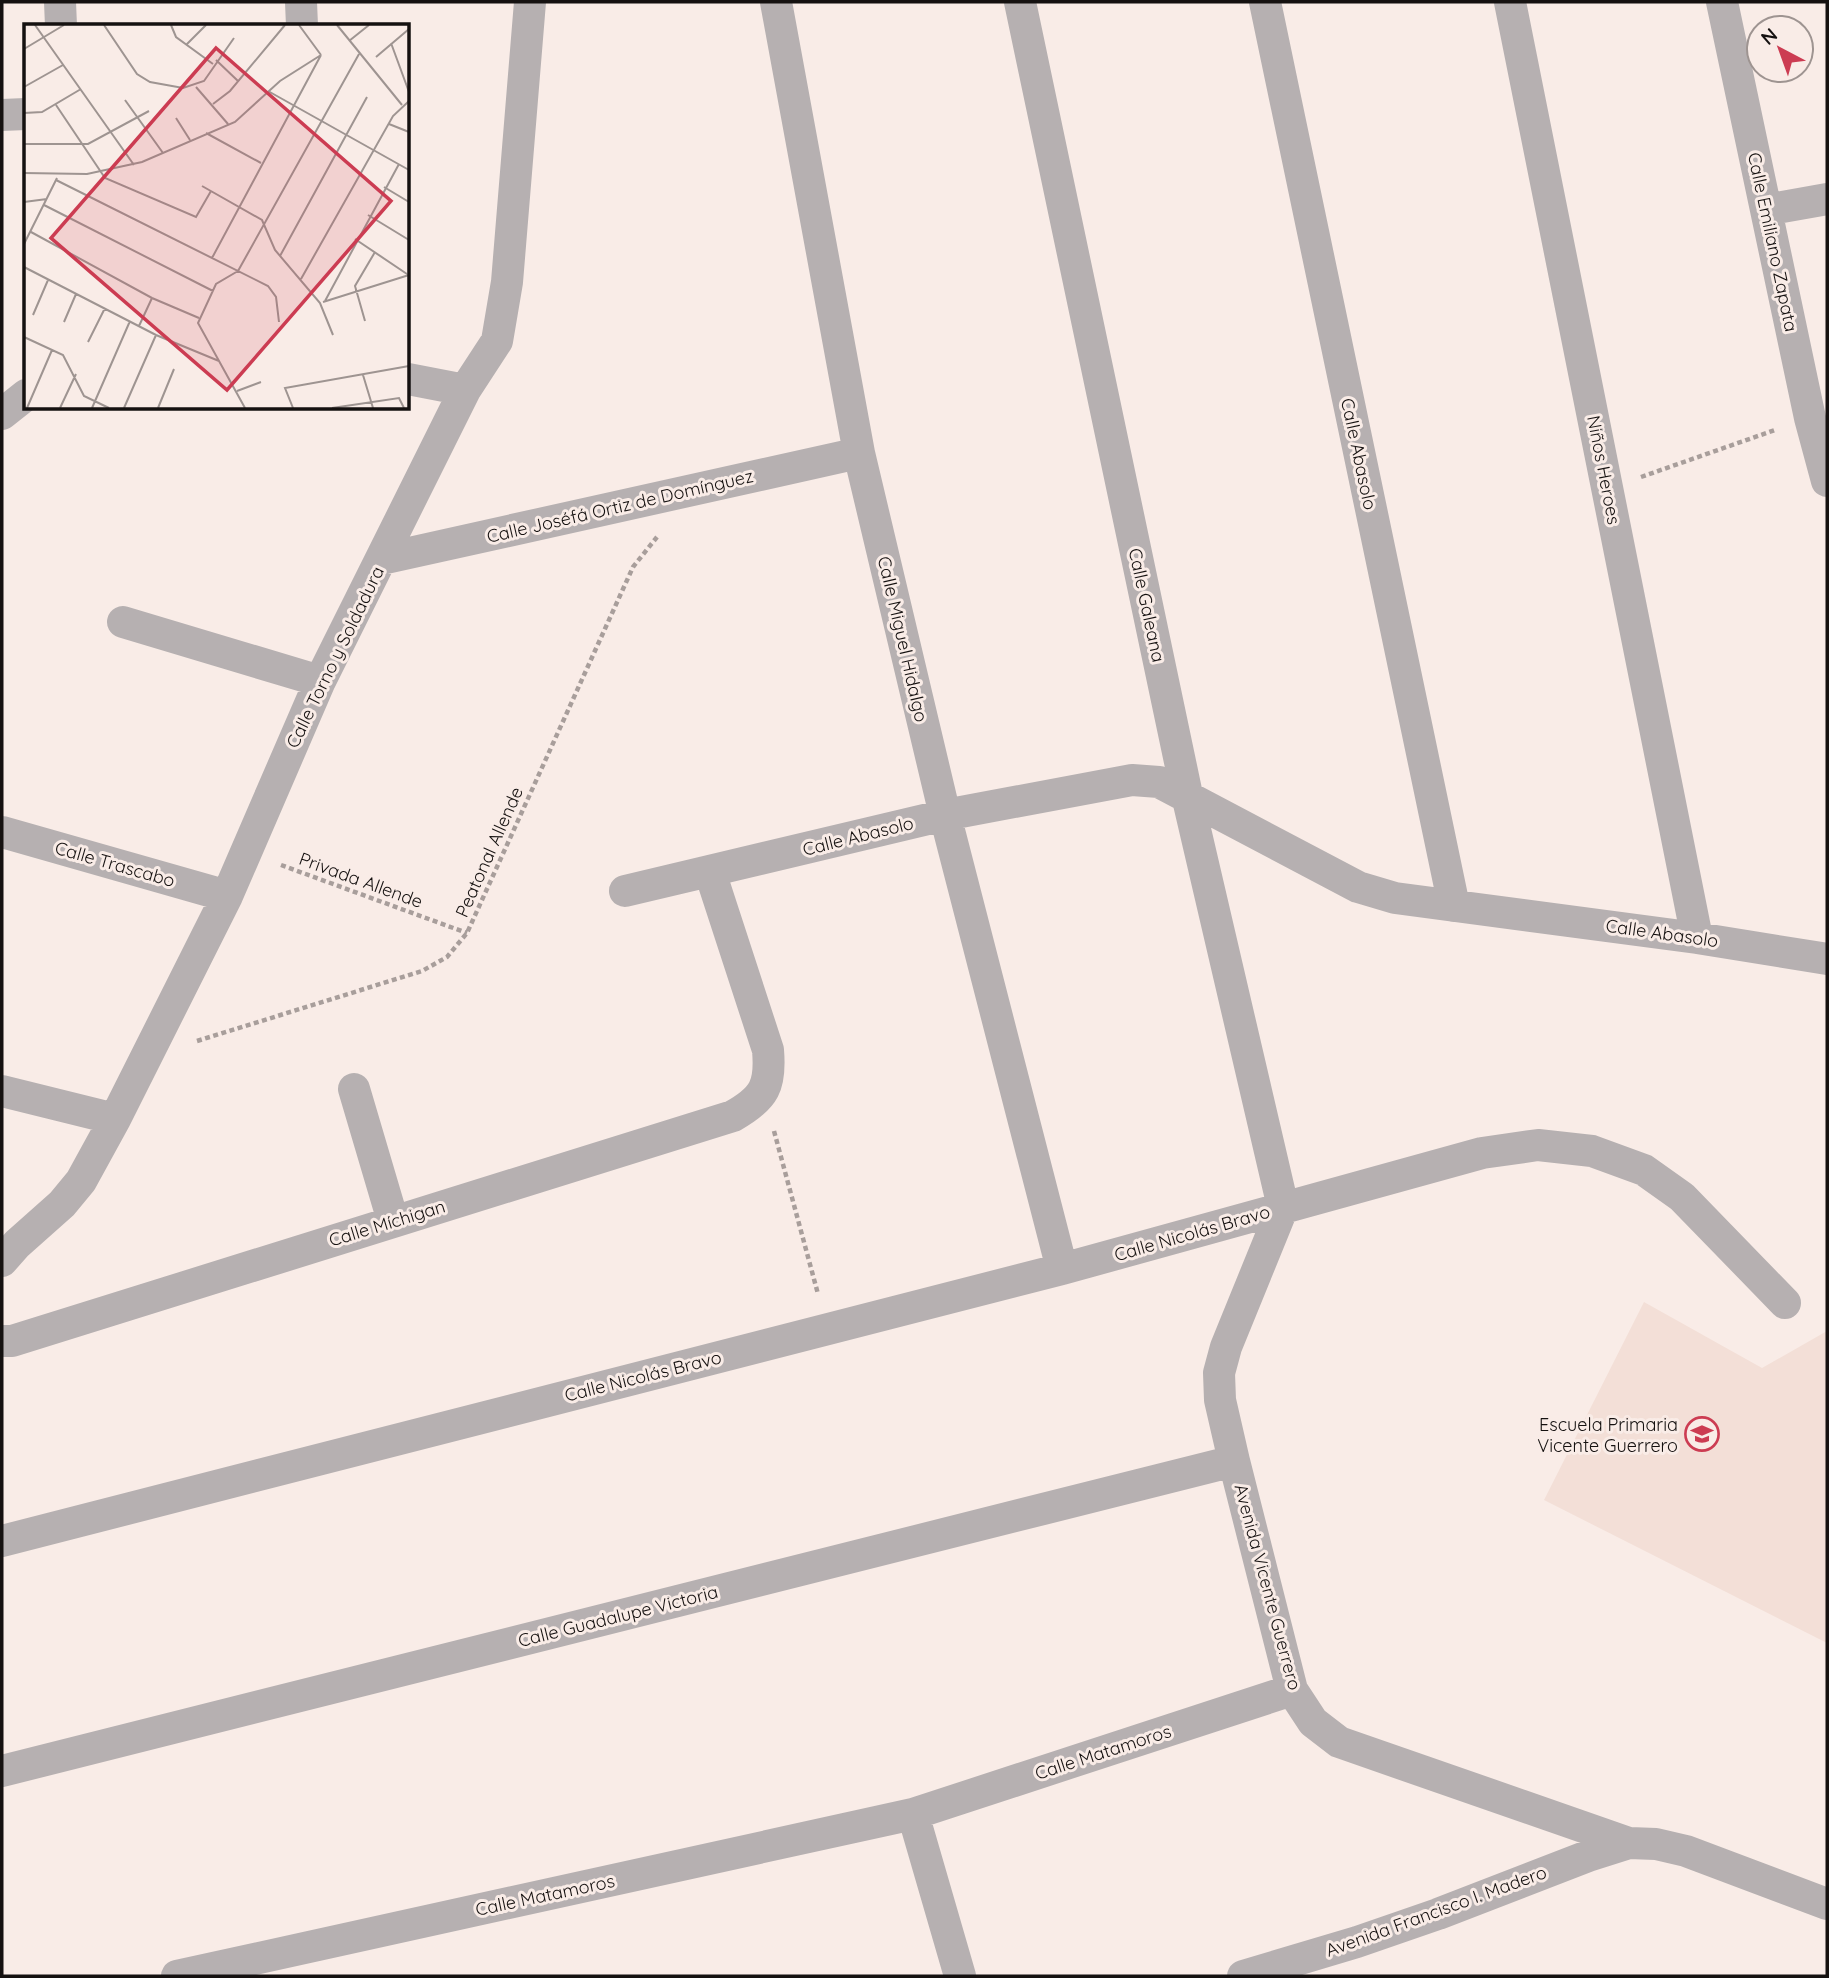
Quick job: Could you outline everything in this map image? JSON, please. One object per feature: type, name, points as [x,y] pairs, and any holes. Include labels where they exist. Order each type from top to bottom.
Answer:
[{"type":"street","points":[[60,2],[61,24]]},
{"type":"street","points":[[301,2],[302,24]]},
{"type":"street","name":"Calle Torno y Soldadura","points":[[2,1261],[81,1181],[149,1056],[228,896],[320,681],[465,390],[497,341],[508,269],[530,2]]},
{"type":"street","name":"Calle Miguel Hidalgo","points":[[776,2],[859,453],[944,815],[1062,1269]]},
{"type":"street","name":"Calle Galeana","points":[[1020,2],[1187,795],[1283,1207]]},
{"type":"street","name":"Calle Abasolo","points":[[1265,2],[1454,906]]},
{"type":"street","name":"Niños Heroes","points":[[1510,2],[1697,938]]},
{"type":"street","name":"Calle Emiliano Zapata","points":[[1722,2],[1766,210],[1819,417],[1827,481]]},
{"type":"street","points":[[2,115],[24,114]]},
{"type":"street","points":[[1766,210],[1827,199]]},
{"type":"street","points":[[410,379],[465,390]]},
{"type":"street","points":[[2,414],[24,397]]},
{"type":"street","name":"Calle Joséfá Ortiz de Domínguez","points":[[382,559],[859,453]]},
{"type":"street","points":[[123,622],[320,681]]},
{"type":"street","name":"Calle Abasolo","points":[[625,891],[944,815],[1132,780],[1159,782],[1357,887],[1395,898],[1827,958]]},
{"type":"street","name":"Calle Trascabo","points":[[2,832],[228,896]]},
{"type":"street","points":[[710,872],[768,1050],[770,1073],[764,1091]]},
{"type":"street","points":[[354,1089],[393,1221]]},
{"type":"street","points":[[2,1091],[115,1119]]},
{"type":"street","name":"Calle Míchigan","points":[[2,1341],[12,1341],[733,1116],[751,1106],[764,1091]]},
{"type":"street","name":"Calle Nicolás Bravo","points":[[2,1541],[1062,1269],[1482,1153],[1538,1145],[1592,1151],[1644,1170],[1682,1197],[1785,1303]]},
{"type":"street","name":"Avenida Vicente Guerrero","points":[[1283,1207],[1226,1347],[1219,1373],[1220,1399],[1234,1461],[1292,1690],[1313,1722],[1339,1742],[1629,1843]]},
{"type":"street","name":"Calle Guadalupe Victoria","points":[[2,1771],[1234,1461]]},
{"type":"street","name":"Calle Matamoros","points":[[177,1976],[914,1814],[1292,1690]]},
{"type":"street","points":[[914,1814],[960,1976]]},
{"type":"street","points":[[1629,1843],[1656,1844],[1686,1851],[1827,1903]]},
{"type":"street","name":"Avenida Francisco I. Madero","points":[[1243,1976],[1357,1942],[1629,1843]]},
{"type":"path","points":[[1608,489],[1819,417]]},
{"type":"path","name":"Peatonal Allende","points":[[149,1056],[422,971],[447,957],[467,933],[633,567],[661,532]]},
{"type":"path","name":"Privada Allende","points":[[246,852],[467,933]]},
{"type":"path","points":[[764,1091],[828,1329]]},
{"type":"shaded area","name":"Escuela Primaria Vicente Guerrero","points":[[1644,1302],[1762,1368],[1827,1331],[1827,1643],[1544,1500]]},
{"type":"place","name":"Escuela Primaria Vicente Guerrero","points":[[1702,1434]]}]
